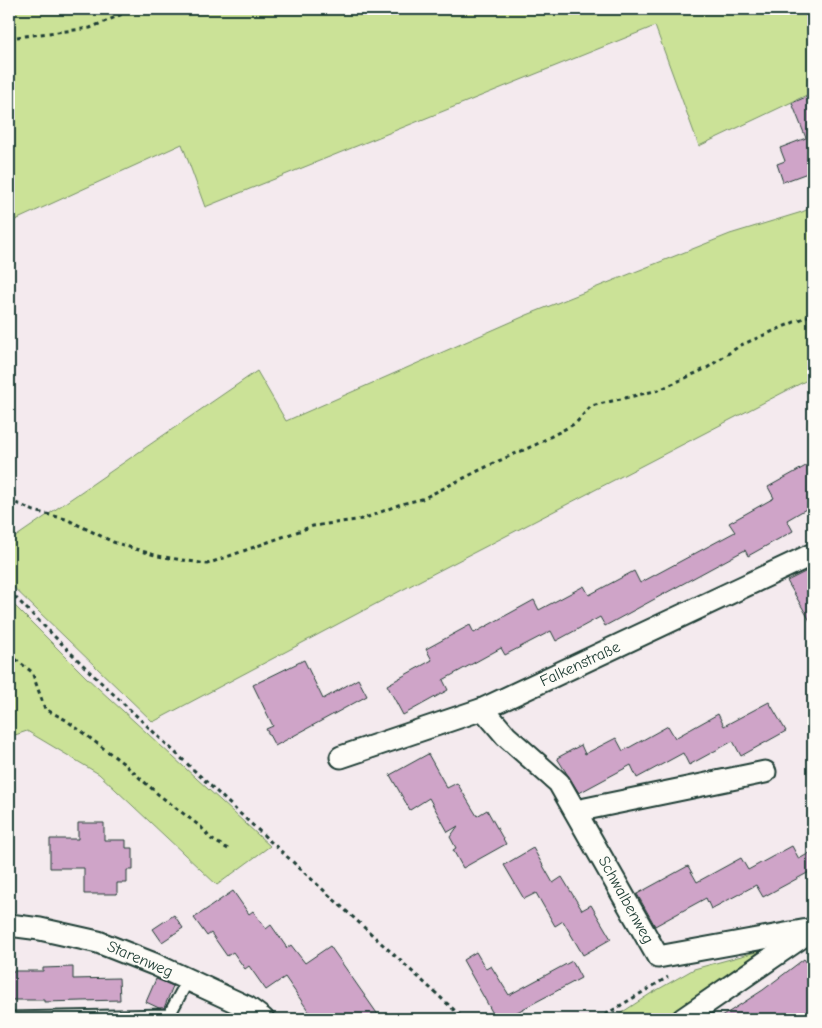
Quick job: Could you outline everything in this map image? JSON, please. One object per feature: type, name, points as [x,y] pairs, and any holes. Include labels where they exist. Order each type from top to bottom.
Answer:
[{"type":"street","name":"Falkenstraße","points":[[341,758],[483,709],[813,554]]},
{"type":"street","name":"Schwalbenweg","points":[[483,709],[506,736],[560,783],[658,957],[813,929]]},
{"type":"street","points":[[576,810],[765,772]]},
{"type":"street","name":"Starenweg","points":[[9,925],[40,929],[98,942],[154,964],[247,1007],[263,1019]]},
{"type":"street","points":[[684,1019],[813,929]]},
{"type":"lane","points":[[9,1018],[169,1015],[188,980]]},
{"type":"path","points":[[9,38],[90,28],[134,9]]},
{"type":"path","points":[[9,500],[34,511],[66,519],[113,542],[158,556],[207,564],[313,526],[363,519],[401,504],[422,499],[576,423],[591,406],[660,390],[707,368],[741,345],[813,314]]},
{"type":"path","points":[[9,591],[234,808],[464,1019]]},
{"type":"path","points":[[9,654],[32,672],[45,709],[66,720],[123,763],[159,795],[201,827],[211,839],[228,849]]},
{"type":"green space","points":[[9,9],[813,9],[813,92],[699,146],[655,26],[205,207],[182,144],[9,223]]},
{"type":"green space","points":[[813,207],[813,377],[421,580],[153,722],[9,583],[9,539],[11,540],[257,371],[286,421],[527,315],[730,234]]},
{"type":"green space","points":[[9,600],[86,677],[270,846],[217,885],[99,774],[27,731],[9,737]]},
{"type":"green space","points":[[785,944],[676,1019],[612,1019],[650,994],[694,969]]},
{"type":"building","points":[[813,94],[813,171],[783,182],[777,164],[785,161],[780,148],[806,138],[792,103]]},
{"type":"building","points":[[813,462],[813,505],[787,520],[793,531],[748,556],[745,550],[605,626],[600,617],[556,641],[551,631],[505,655],[501,648],[443,680],[448,690],[403,715],[387,685],[432,660],[426,649],[470,625],[474,633],[534,600],[539,610],[584,586],[589,595],[634,571],[640,583],[735,532],[729,523],[774,498],[768,487]]},
{"type":"building","points":[[813,568],[813,626],[787,581]]},
{"type":"building","points":[[304,660],[323,699],[358,679],[367,696],[275,746],[266,729],[273,726],[253,685]]},
{"type":"building","points":[[769,702],[786,731],[741,756],[733,741],[689,765],[683,753],[637,778],[631,765],[579,793],[557,758],[581,745],[585,754],[616,738],[623,751],[668,726],[675,738],[718,714],[724,726]]},
{"type":"building","points":[[428,754],[447,788],[457,783],[477,816],[487,810],[506,844],[463,868],[453,850],[456,848],[450,837],[458,826],[448,832],[429,798],[410,810],[390,775]]},
{"type":"building","points":[[78,823],[104,823],[104,840],[126,840],[126,848],[133,848],[133,870],[127,870],[127,883],[117,883],[117,894],[84,894],[84,868],[50,868],[50,839],[78,839]]},
{"type":"building","points":[[792,846],[799,859],[813,851],[813,870],[763,897],[756,885],[711,909],[706,898],[655,926],[637,894],[688,866],[697,882],[741,858],[748,870]]},
{"type":"building","points":[[533,848],[553,883],[562,877],[582,910],[591,905],[611,939],[583,955],[563,921],[555,926],[536,893],[524,899],[504,865]]},
{"type":"building","points":[[233,891],[249,914],[253,911],[266,929],[271,925],[287,948],[291,945],[305,963],[330,946],[381,1019],[314,1019],[285,977],[266,990],[249,966],[245,969],[233,952],[227,956],[211,933],[207,936],[194,918]]},
{"type":"building","points":[[174,915],[183,928],[162,942],[153,929]]},
{"type":"building","points":[[476,952],[486,969],[491,966],[509,995],[572,961],[581,978],[504,1019],[496,1019],[463,960]]},
{"type":"building","points":[[804,959],[813,971],[813,1009],[799,1019],[718,1019],[763,990]]},
{"type":"building","points":[[73,967],[73,979],[119,978],[120,1000],[44,1002],[44,1000],[9,1000],[9,971],[43,971],[43,968]]},
{"type":"building","points":[[156,979],[173,986],[164,1008],[159,1008],[146,1002]]}]
